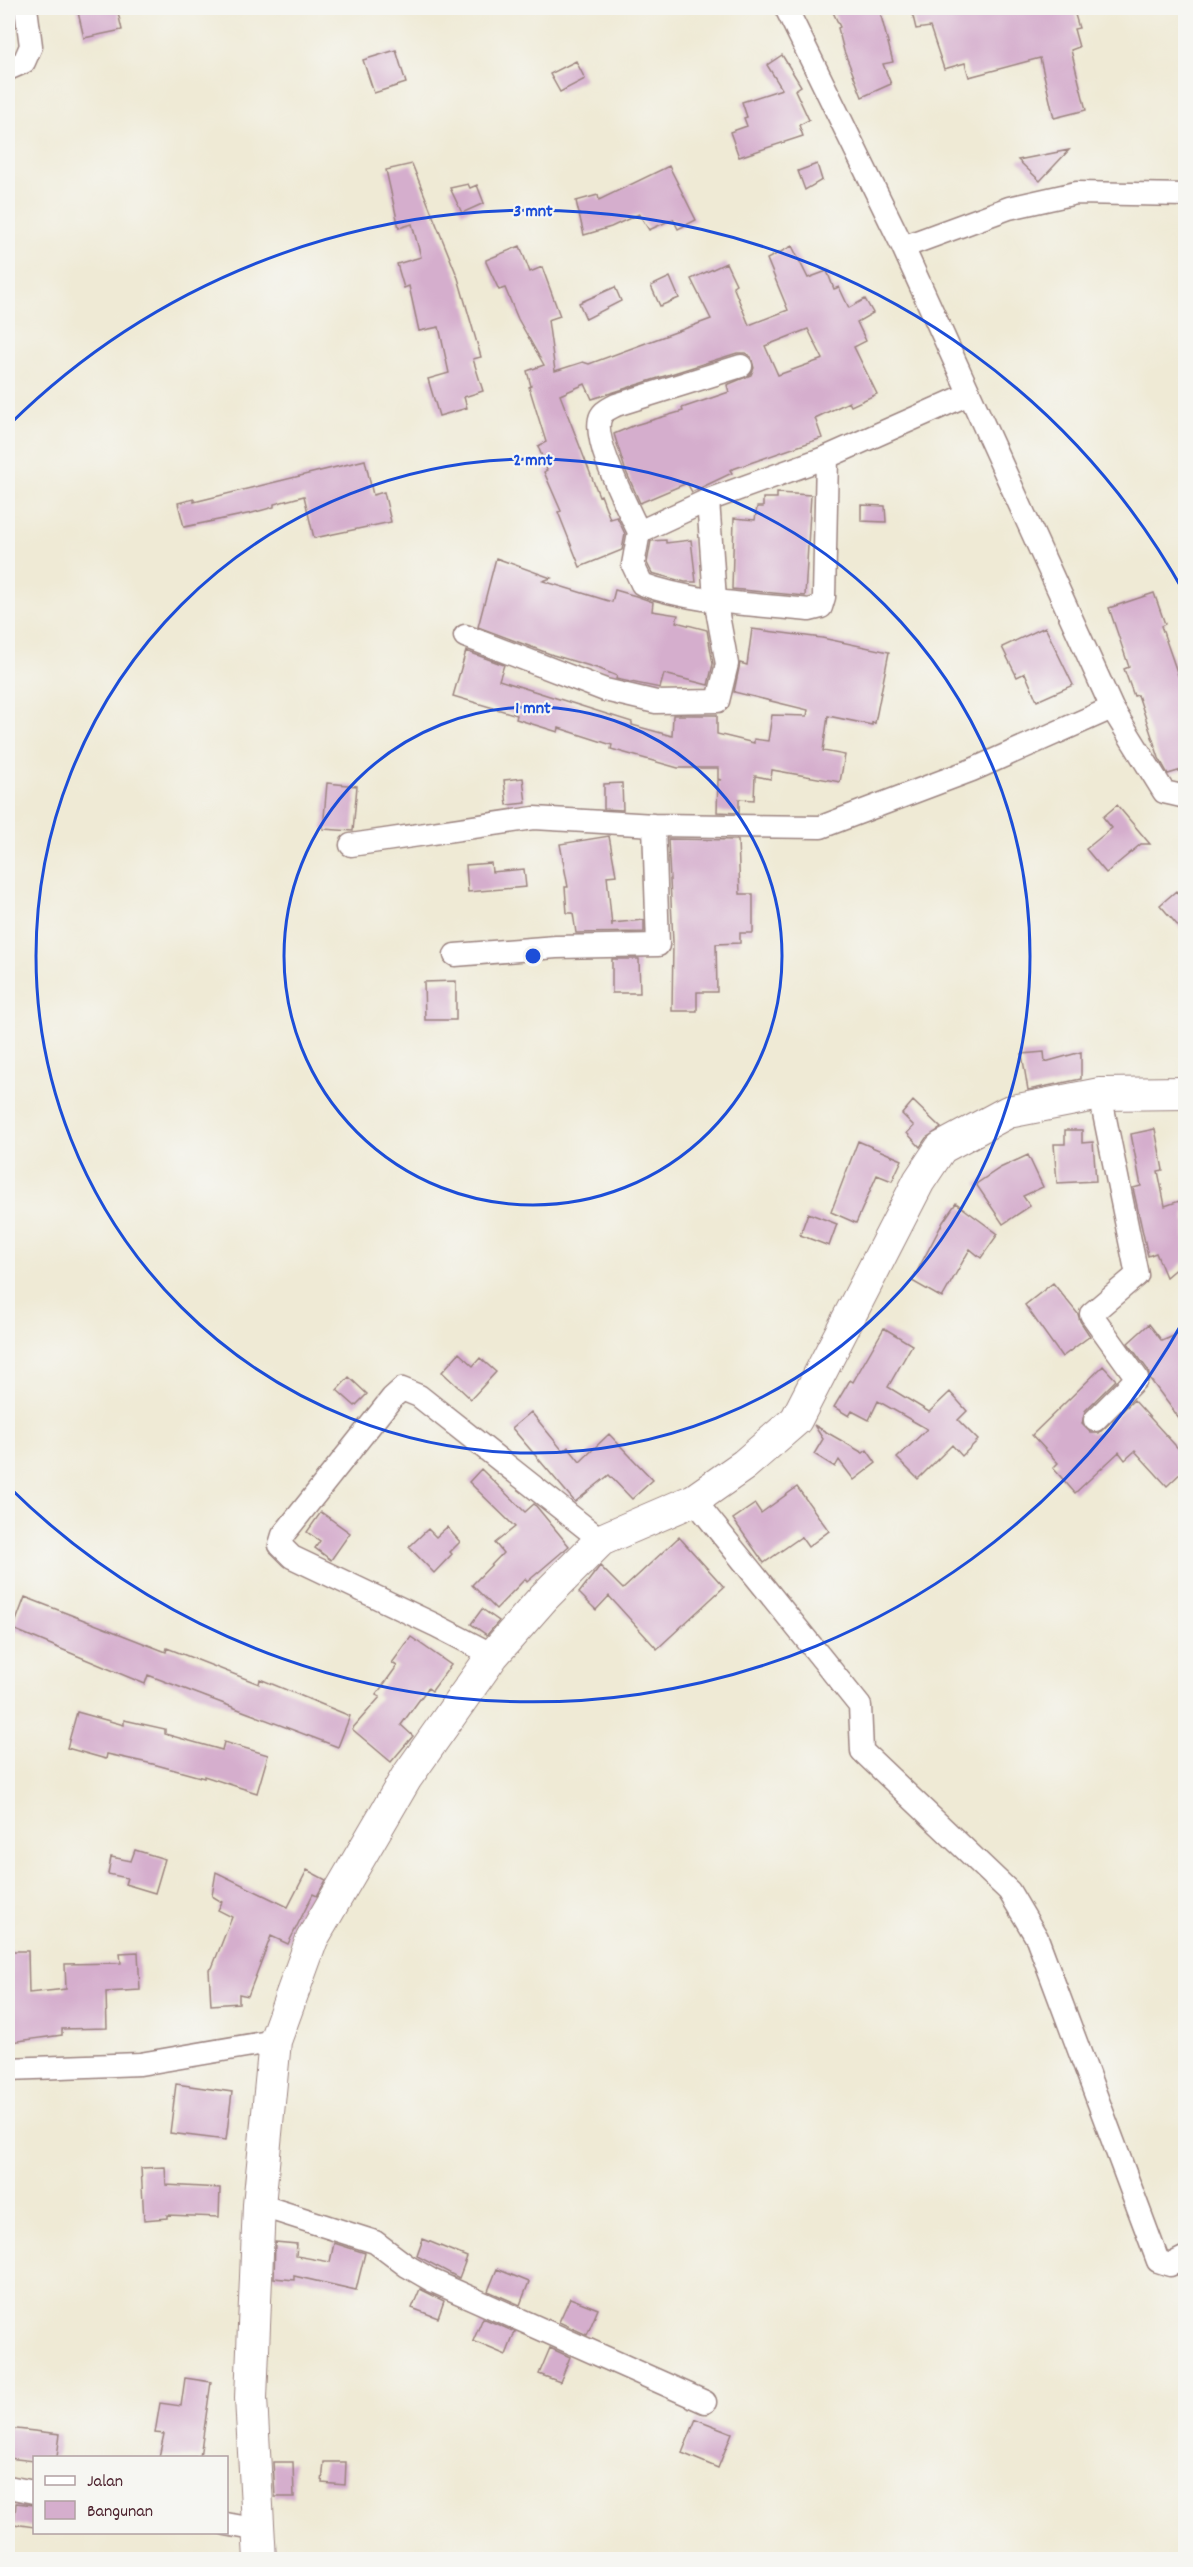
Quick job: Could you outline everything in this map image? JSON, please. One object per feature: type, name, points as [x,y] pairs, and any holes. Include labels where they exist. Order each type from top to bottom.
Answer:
[{"type":"street","points":[[8,69],[24,62],[31,46],[26,8]]},
{"type":"street","points":[[786,8],[903,247],[1112,708],[1164,792],[1185,797]]},
{"type":"street","points":[[903,247],[1009,208],[1076,193],[1185,195]]},
{"type":"street","points":[[741,366],[616,405],[600,417],[606,459],[639,532],[633,565],[642,584],[667,593],[809,610],[820,607],[824,597],[827,456]]},
{"type":"street","points":[[639,532],[708,500],[827,456],[969,394]]},
{"type":"street","points":[[465,636],[605,690],[656,702],[718,701],[727,664],[716,599],[708,500]]},
{"type":"street","points":[[351,845],[534,818],[654,825],[821,827],[972,771],[1112,708]]},
{"type":"street","points":[[454,955],[556,947],[658,945],[654,825]]},
{"type":"street","points":[[260,2545],[251,2398],[259,2205],[275,2041],[312,1939],[406,1778],[493,1656],[544,1597],[601,1540],[694,1500],[744,1465],[796,1420],[919,1181],[941,1148],[1008,1112],[1100,1094],[1185,1093]]},
{"type":"street","points":[[1095,1420],[1137,1378],[1091,1314],[1137,1275],[1100,1094]]},
{"type":"street","points":[[493,1656],[435,1625],[292,1557],[280,1545],[283,1535],[392,1398],[402,1389],[419,1396],[601,1540]]},
{"type":"street","points":[[694,1500],[860,1706],[862,1751],[1010,1892],[1037,1938],[1158,2261],[1170,2265],[1185,2257]]},
{"type":"street","points":[[8,2069],[140,2064],[275,2041]]},
{"type":"street","points":[[259,2205],[375,2242],[407,2266],[433,2281],[705,2402]]},
{"type":"street","points":[[8,2487],[33,2492]]},
{"type":"street","points":[[228,2525],[260,2545]]},
{"type":"building","points":[[77,8],[117,8],[122,30],[84,38]]},
{"type":"building","points":[[831,8],[879,8],[893,62],[883,64],[891,84],[862,97],[844,51],[838,28],[840,27]]},
{"type":"building","points":[[911,8],[1073,8],[1079,28],[1074,29],[1079,47],[1071,50],[1086,110],[1054,118],[1040,58],[969,77],[965,63],[944,69],[930,27],[916,29]]},
{"type":"building","points":[[396,50],[406,83],[374,93],[363,60]]},
{"type":"building","points":[[782,55],[801,86],[795,90],[809,120],[799,125],[803,136],[739,157],[730,132],[747,126],[744,118],[747,117],[742,102],[782,89],[767,65]]},
{"type":"building","points":[[576,61],[585,79],[560,92],[550,74]]},
{"type":"building","points":[[1069,150],[1040,181],[1018,160]]},
{"type":"building","points":[[412,164],[458,278],[481,357],[473,359],[483,391],[464,397],[467,408],[439,416],[428,379],[449,373],[439,327],[419,331],[409,286],[404,288],[397,264],[421,257],[412,224],[399,228],[386,170]]},
{"type":"building","points":[[817,164],[822,180],[805,190],[798,171]]},
{"type":"building","points":[[669,166],[696,220],[678,229],[673,219],[649,230],[639,214],[611,227],[584,235],[576,201],[598,195],[599,200]]},
{"type":"building","points":[[468,184],[470,188],[477,185],[484,203],[462,213],[450,188]]},
{"type":"building","points":[[520,246],[530,272],[542,267],[560,316],[548,320],[555,371],[583,362],[589,364],[711,319],[691,279],[726,263],[736,284],[733,286],[749,325],[788,310],[767,259],[792,246],[808,278],[827,271],[834,289],[839,287],[849,308],[865,299],[873,313],[857,322],[866,341],[854,347],[877,394],[851,406],[849,402],[815,418],[822,438],[730,470],[732,473],[692,492],[687,483],[640,503],[625,469],[614,434],[635,425],[683,411],[682,408],[729,392],[727,385],[751,375],[754,368],[751,357],[745,353],[737,353],[592,399],[585,384],[560,395],[599,496],[601,495],[610,519],[617,517],[625,534],[622,550],[580,567],[558,512],[561,511],[544,472],[547,470],[538,446],[546,442],[529,387],[531,386],[527,371],[544,365],[518,319],[505,288],[499,290],[486,260]],"holes":[[[808,329],[823,359],[778,375],[765,346]]]},
{"type":"building","points":[[670,277],[679,298],[660,306],[651,286]]},
{"type":"building","points":[[615,287],[621,301],[586,319],[579,303]]},
{"type":"building","points":[[365,460],[373,495],[384,492],[391,522],[314,538],[304,496],[252,513],[184,527],[178,503],[194,499],[194,502]]},
{"type":"building","points":[[777,493],[811,495],[805,596],[732,589],[734,518],[755,520],[757,507],[763,507],[763,498],[777,498]]},
{"type":"building","points":[[861,505],[885,506],[886,522],[861,521]]},
{"type":"building","points":[[666,540],[666,543],[691,540],[696,582],[685,582],[652,573],[647,563],[651,541]]},
{"type":"building","points":[[496,558],[551,578],[543,581],[612,602],[615,590],[636,596],[653,602],[652,611],[678,615],[676,622],[707,630],[713,664],[708,685],[664,674],[660,688],[616,679],[617,676],[600,669],[553,655],[478,627]]},
{"type":"building","points":[[1154,593],[1165,624],[1161,626],[1185,695],[1185,769],[1168,774],[1159,758],[1138,695],[1134,696],[1124,669],[1129,667],[1109,608]]},
{"type":"building","points":[[1045,627],[1073,685],[1037,701],[1025,673],[1017,677],[1002,647]]},
{"type":"building","points":[[752,629],[822,638],[889,652],[875,723],[872,722],[872,725],[828,716],[823,751],[845,755],[840,782],[772,770],[771,779],[755,776],[754,800],[739,799],[739,813],[717,812],[718,780],[721,780],[718,779],[718,768],[678,768],[611,749],[612,745],[559,728],[558,732],[516,719],[517,715],[453,696],[466,651],[504,665],[499,680],[632,722],[632,725],[672,736],[673,715],[717,715],[717,734],[754,743],[754,739],[768,741],[772,715],[807,716],[808,710],[734,692],[740,663],[747,665]]},
{"type":"building","points":[[523,778],[526,803],[507,805],[504,780]]},
{"type":"building","points":[[327,783],[357,786],[353,831],[323,829]]},
{"type":"building","points":[[622,783],[623,810],[604,809],[604,784]]},
{"type":"building","points":[[1117,805],[1150,844],[1141,844],[1106,873],[1086,849],[1112,828],[1103,817]]},
{"type":"building","points":[[609,836],[616,875],[607,876],[612,926],[612,923],[644,920],[644,932],[576,933],[573,913],[567,913],[565,887],[568,887],[560,844]]},
{"type":"building","points":[[668,839],[738,840],[740,894],[753,894],[753,933],[740,933],[740,943],[716,944],[717,992],[697,992],[697,1011],[672,1011],[673,942]]},
{"type":"building","points":[[491,863],[492,872],[524,869],[526,887],[468,892],[466,865]]},
{"type":"building","points":[[1176,891],[1185,902],[1185,934],[1160,905]]},
{"type":"building","points":[[612,959],[639,959],[640,993],[612,993]]},
{"type":"building","points":[[456,981],[456,1020],[425,1020],[424,982]]},
{"type":"building","points":[[1044,1052],[1045,1062],[1081,1052],[1081,1079],[1028,1090],[1022,1054]]},
{"type":"building","points":[[913,1101],[941,1128],[926,1138],[920,1147],[907,1133],[914,1126],[902,1114]]},
{"type":"building","points":[[1155,1129],[1163,1170],[1158,1171],[1165,1206],[1185,1199],[1185,1261],[1166,1277],[1156,1253],[1148,1256],[1133,1188],[1141,1186],[1131,1134]]},
{"type":"building","points":[[1065,1130],[1082,1130],[1082,1143],[1093,1142],[1096,1181],[1057,1183],[1054,1144],[1065,1144]]},
{"type":"building","points":[[858,1141],[902,1160],[892,1181],[877,1175],[856,1223],[831,1212]]},
{"type":"building","points":[[1028,1155],[1043,1187],[1023,1196],[1030,1206],[1003,1224],[976,1184],[1000,1168]]},
{"type":"building","points":[[956,1203],[998,1234],[981,1258],[970,1249],[942,1298],[912,1281],[943,1222]]},
{"type":"building","points":[[808,1213],[837,1224],[829,1246],[800,1235]]},
{"type":"building","points":[[1053,1283],[1078,1314],[1090,1336],[1062,1357],[1025,1305]]},
{"type":"building","points":[[1149,1324],[1162,1341],[1185,1331],[1185,1426],[1150,1379],[1148,1370],[1128,1343]]},
{"type":"building","points":[[884,1328],[912,1345],[888,1387],[929,1412],[950,1392],[967,1411],[958,1420],[978,1440],[962,1456],[952,1445],[918,1479],[897,1458],[927,1429],[878,1401],[869,1420],[852,1411],[849,1416],[834,1407],[850,1380],[853,1382]]},
{"type":"building","points":[[459,1353],[473,1366],[480,1358],[496,1372],[471,1399],[442,1372]]},
{"type":"building","points":[[1103,1366],[1116,1380],[1085,1411],[1082,1424],[1091,1433],[1099,1433],[1134,1400],[1185,1456],[1185,1469],[1167,1486],[1135,1451],[1125,1460],[1119,1452],[1075,1493],[1053,1468],[1058,1463],[1032,1435]]},
{"type":"building","points":[[349,1377],[367,1394],[355,1406],[337,1390]]},
{"type":"building","points":[[531,1412],[563,1451],[568,1447],[580,1462],[609,1434],[653,1480],[632,1499],[609,1475],[575,1502],[512,1428]]},
{"type":"building","points":[[814,1425],[863,1453],[867,1450],[876,1463],[854,1480],[839,1460],[835,1467],[814,1454],[823,1439]]},
{"type":"building","points":[[481,1469],[525,1512],[534,1504],[569,1546],[527,1582],[525,1579],[496,1609],[472,1585],[503,1553],[495,1543],[515,1527],[469,1482]]},
{"type":"building","points":[[797,1487],[829,1531],[808,1547],[801,1537],[764,1563],[733,1519],[755,1504],[761,1513]]},
{"type":"building","points":[[321,1512],[350,1533],[331,1560],[315,1548],[320,1541],[307,1532]]},
{"type":"building","points":[[447,1527],[460,1542],[434,1573],[409,1547],[428,1529],[436,1537]]},
{"type":"building","points":[[679,1537],[724,1587],[657,1649],[609,1596],[596,1610],[579,1593],[600,1566],[623,1589]]},
{"type":"building","points":[[25,1597],[166,1652],[167,1648],[259,1684],[260,1679],[350,1716],[338,1747],[148,1675],[145,1684],[13,1629]]},
{"type":"building","points":[[482,1609],[499,1621],[487,1635],[471,1624]]},
{"type":"building","points":[[411,1637],[451,1665],[432,1691],[428,1688],[401,1725],[413,1736],[391,1762],[352,1729],[380,1697],[376,1695],[397,1666],[392,1663]]},
{"type":"building","points":[[77,1712],[124,1725],[124,1720],[165,1729],[165,1734],[222,1750],[224,1742],[268,1755],[257,1793],[204,1776],[204,1778],[107,1754],[106,1759],[67,1748]]},
{"type":"building","points":[[135,1850],[165,1859],[155,1893],[125,1884],[127,1878],[108,1874],[111,1857],[131,1861]]},
{"type":"building","points":[[307,1870],[326,1880],[317,1896],[313,1894],[288,1944],[271,1936],[248,1996],[239,1994],[239,2003],[211,2005],[209,1969],[212,1968],[232,1917],[218,1910],[222,1902],[212,1896],[216,1872],[288,1907]]},
{"type":"building","points":[[9,1951],[28,1951],[29,1993],[66,1989],[65,1964],[121,1963],[120,1953],[138,1952],[140,1990],[106,1992],[107,2028],[62,2029],[62,2035],[11,2042]]},
{"type":"building","points":[[176,2084],[232,2092],[226,2140],[170,2133]]},
{"type":"building","points":[[165,2167],[166,2185],[220,2188],[219,2217],[167,2215],[167,2218],[144,2220],[141,2168]]},
{"type":"building","points":[[423,2239],[467,2257],[459,2278],[417,2256]]},
{"type":"building","points":[[275,2242],[297,2244],[296,2256],[330,2262],[334,2243],[365,2253],[356,2290],[294,2276],[294,2280],[274,2278]]},
{"type":"building","points":[[497,2269],[529,2282],[520,2305],[488,2291]]},
{"type":"building","points":[[420,2289],[444,2301],[438,2318],[412,2308]]},
{"type":"building","points":[[570,2298],[598,2309],[587,2335],[559,2322]]},
{"type":"building","points":[[483,2318],[515,2332],[506,2355],[473,2341]]},
{"type":"building","points":[[550,2348],[570,2357],[560,2382],[539,2374]]},
{"type":"building","points":[[185,2378],[211,2382],[200,2456],[159,2456],[164,2434],[155,2433],[160,2403],[181,2406]]},
{"type":"building","points":[[696,2419],[732,2433],[718,2468],[682,2453]]},
{"type":"building","points":[[8,2428],[60,2434],[57,2456],[33,2456],[33,2461],[8,2458]]},
{"type":"building","points":[[273,2462],[293,2462],[294,2497],[275,2497]]},
{"type":"building","points":[[324,2462],[346,2462],[345,2485],[322,2483]]},
{"type":"building","points":[[16,2503],[33,2505],[33,2527],[14,2524]]}]
